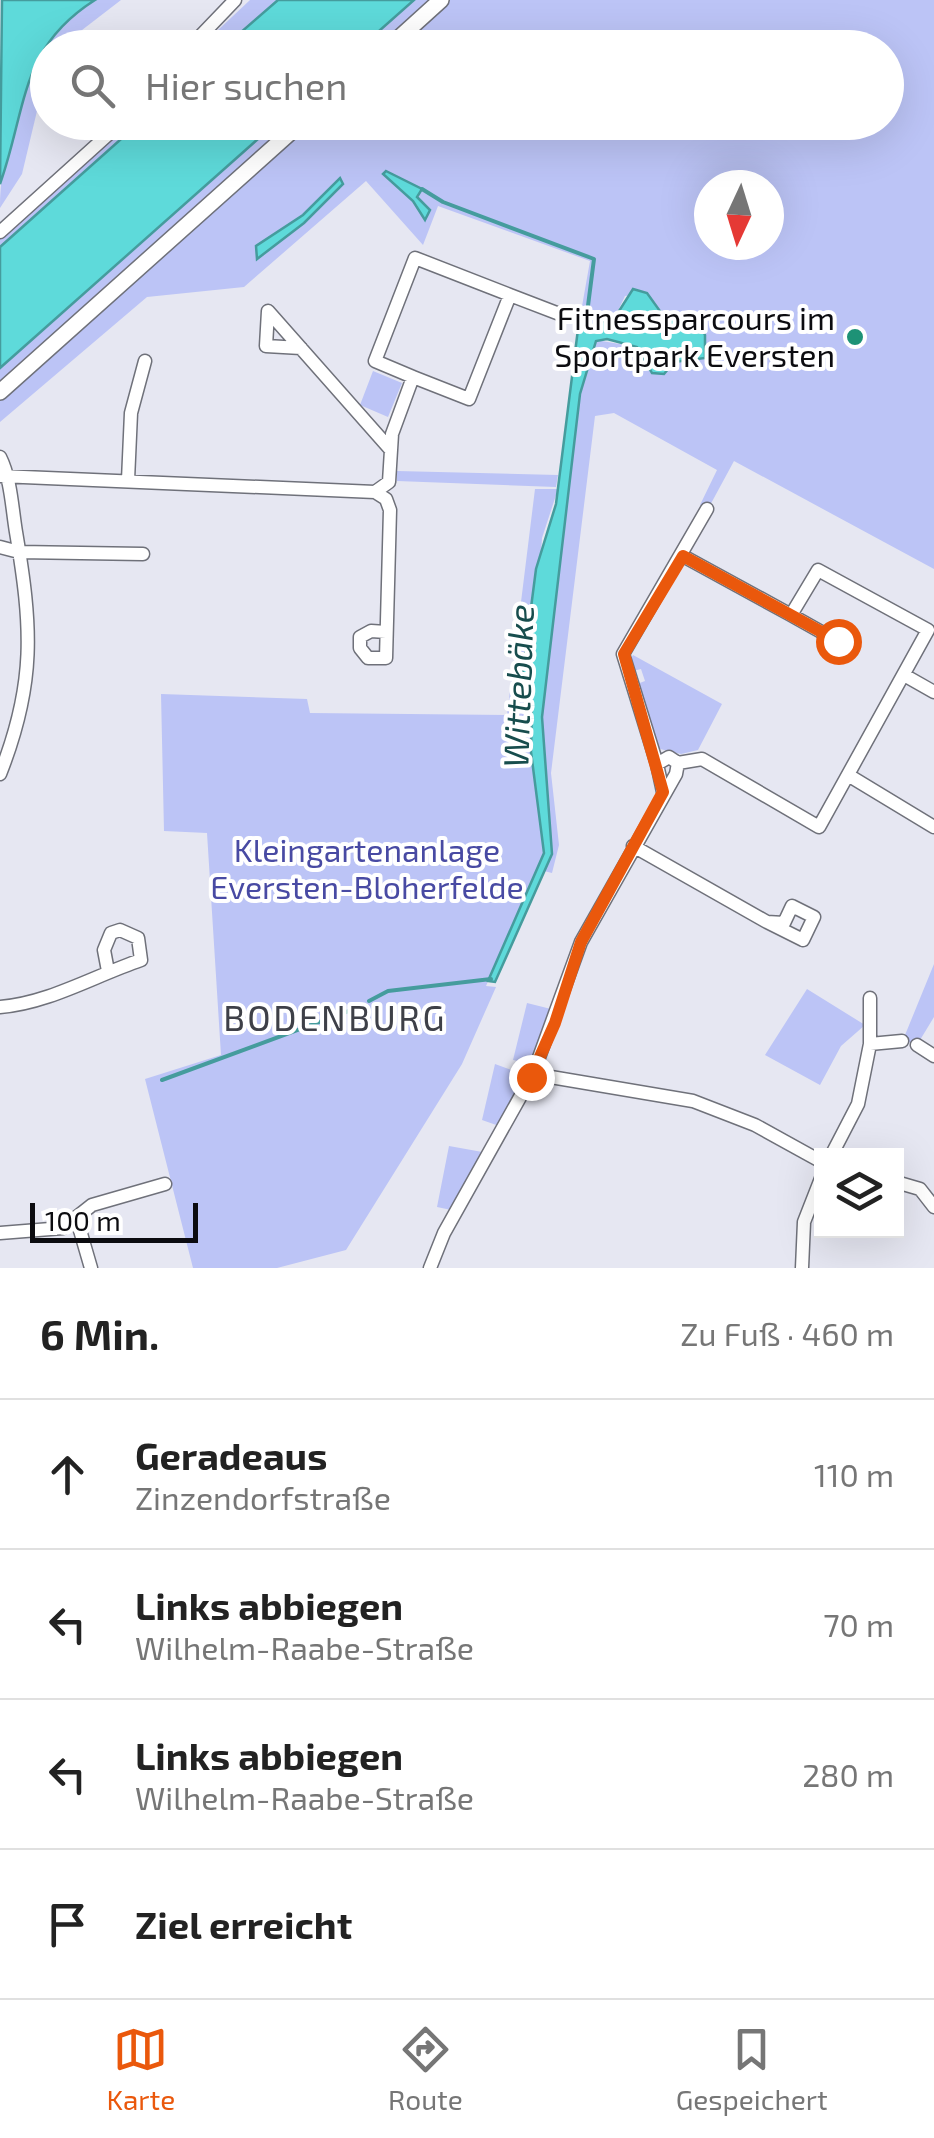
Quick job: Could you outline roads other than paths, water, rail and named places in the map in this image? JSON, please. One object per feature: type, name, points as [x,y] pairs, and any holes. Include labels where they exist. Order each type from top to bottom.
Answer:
[{"type":"street","points":[[206,30],[235,0]]},
{"type":"street","points":[[408,30],[441,0]]},
{"type":"street","points":[[0,232],[102,140]]},
{"type":"street","points":[[0,392],[282,140]]},
{"type":"street","points":[[510,295],[469,398],[375,361],[415,258],[562,315]]},
{"type":"street","points":[[300,348],[390,449]]},
{"type":"street","points":[[128,480],[131,414],[144,361]]},
{"type":"street","points":[[375,492],[389,482],[390,449],[413,377]]},
{"type":"street","points":[[0,457],[20,552],[30,662],[26,694],[0,774]]},
{"type":"street","points":[[4,476],[375,492],[386,499],[390,510],[386,632]]},
{"type":"street","points":[[663,792],[624,654],[707,509]]},
{"type":"street","points":[[0,547],[20,552],[143,554]]},
{"type":"street","points":[[683,556],[841,643]]},
{"type":"street","points":[[658,764],[665,757],[678,763],[702,759],[819,827],[928,630],[818,570],[791,615]]},
{"type":"street","points":[[904,675],[934,692]]},
{"type":"street","points":[[430,1268],[444,1234],[533,1074],[581,942],[678,763]]},
{"type":"street","points":[[848,775],[934,827]]},
{"type":"street","points":[[633,846],[766,922]]},
{"type":"street","points":[[0,1007],[34,1004],[108,971]]},
{"type":"street","points":[[835,1148],[858,1104],[870,1044],[870,998]]},
{"type":"street","points":[[870,1044],[910,1043],[934,1056]]},
{"type":"street","points":[[533,1074],[693,1101],[755,1126],[814,1158]]},
{"type":"street","points":[[0,1233],[63,1228],[92,1205],[165,1184]]},
{"type":"street","points":[[904,1184],[920,1188],[934,1207]]},
{"type":"street","points":[[802,1268],[804,1222],[814,1196]]},
{"type":"street","points":[[77,1220],[91,1268]]},
{"type":"waterway","points":[[422,189],[443,202],[594,259],[585,329]]},
{"type":"waterway","name":"Wittebäke","points":[[369,1001],[388,991],[491,979]]},
{"type":"waterway","name":"Wittebäke","points":[[162,1080],[357,1008]]},
{"type":"place","name":"Fitnessparcours im Sportpark Eversten","points":[[855,337]]},
{"type":"district","name":"BODENBURG","points":[[335,1019]]},
{"type":"park label","name":"Kleingartenanlage Eversten-Bloherfelde","points":[[367,870]]}]
